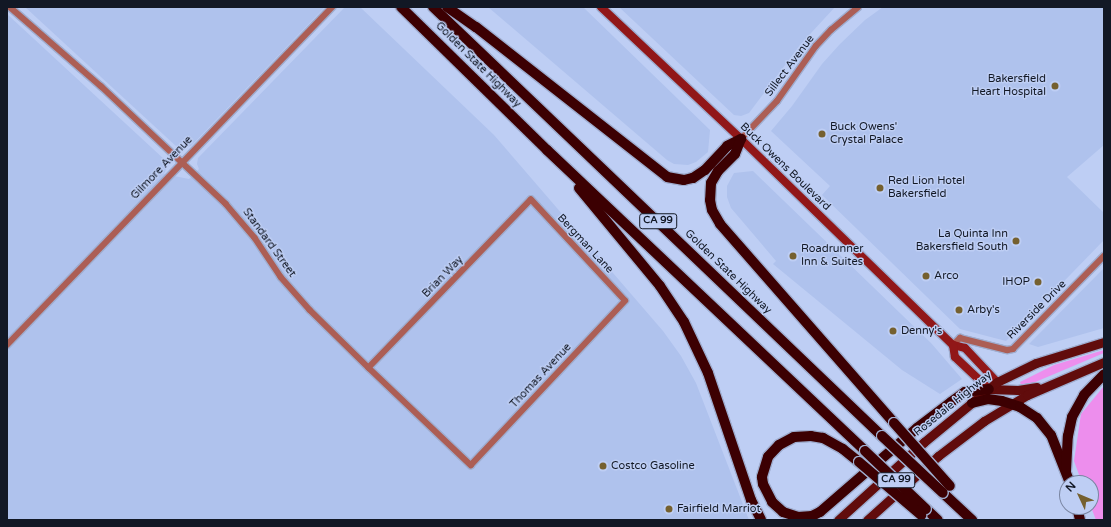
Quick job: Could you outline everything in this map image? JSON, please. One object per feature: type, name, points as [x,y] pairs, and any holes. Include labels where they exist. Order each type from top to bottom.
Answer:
[{"type":"highway","name":"Golden State Highway","points":[[402,7],[547,150],[865,451],[925,515],[938,520]]},
{"type":"highway","name":"Golden State Highway","points":[[433,7],[882,436],[946,490],[957,506],[972,520]]},
{"type":"highway","points":[[447,7],[476,27],[667,177],[684,180],[693,178],[705,170],[727,146],[741,139]]},
{"type":"highway","points":[[741,139],[735,154],[718,171],[711,183],[710,200],[712,210],[730,235],[894,423],[946,490]]},
{"type":"highway","points":[[547,150],[660,286],[684,322],[708,373],[751,500],[761,520]]},
{"type":"highway","points":[[1066,471],[1068,436],[1072,417],[1084,395],[1104,374]]},
{"type":"highway","points":[[972,403],[994,390]]},
{"type":"highway","points":[[925,515],[860,462],[843,449],[822,438],[811,436],[794,437],[779,445],[768,457],[762,477],[763,484],[772,502],[783,512],[798,517],[812,516],[820,512],[917,428],[965,392],[994,390],[1012,404],[1029,412],[1045,426],[1067,475]]},
{"type":"main road","name":"Buck Owens Boulevard","points":[[601,7],[741,139],[952,345],[965,348],[994,390]]},
{"type":"main road","name":"Rosedale Highway","points":[[994,390],[1036,363],[1104,342]]},
{"type":"main road","name":"Buck Owens Boulevard","points":[[952,345],[954,358],[994,390]]},
{"type":"main road","points":[[867,520],[938,456],[984,421],[1046,386],[1104,362]]},
{"type":"main road","points":[[984,421],[994,390],[1018,390],[1046,386]]},
{"type":"main road","name":"Rosedale Highway","points":[[838,520],[924,442],[972,403]]},
{"type":"street","name":"Standard Street","points":[[10,7],[101,86],[182,161],[241,220],[300,299],[369,368],[471,465]]},
{"type":"street","name":"Gilmore Avenue","points":[[7,345],[182,161],[332,7]]},
{"type":"street","name":"Sillect Avenue","points":[[741,139],[777,101],[816,46],[831,30],[858,7]]},
{"type":"street","name":"Brian Way","points":[[369,368],[531,200]]},
{"type":"street","name":"Bergman Lane","points":[[531,200],[625,301]]},
{"type":"street","name":"Riverside Drive","points":[[952,345],[960,338],[1007,350],[1013,349],[1104,256]]},
{"type":"street","name":"Thomas Avenue","points":[[471,465],[625,301]]},
{"type":"shaded area","points":[[25,7],[325,7],[191,146],[184,148],[177,147]]},
{"type":"shaded area","points":[[345,7],[360,7],[494,135],[663,331],[681,356],[696,383],[749,520],[7,520],[7,14],[165,160],[167,167],[164,174],[189,179],[199,169],[197,164],[198,158]]},
{"type":"shaded area","points":[[488,7],[583,7],[710,130],[708,152],[696,162],[688,165],[674,164],[667,160]]},
{"type":"shaded area","points":[[619,7],[835,7],[800,45],[749,113],[741,116],[734,115]]},
{"type":"shaded area","points":[[883,7],[1104,7],[1104,145],[1067,177],[1104,213],[1104,240],[1006,341],[960,329],[822,195],[830,186],[771,131],[792,106],[822,64],[840,44],[865,20]]},
{"type":"shaded area","points":[[753,171],[931,343],[962,379],[940,394],[902,370],[773,264],[776,261],[731,208],[727,197],[727,186],[734,173]]},
{"type":"shaded area","points":[[1104,268],[1104,328],[1038,347],[1029,344]]},
{"type":"shaded area","points":[[1104,350],[1104,353],[1033,383],[1021,385],[1020,382],[1054,365]]},
{"type":"shaded area","points":[[1104,386],[1104,520],[1096,520],[1094,515],[1099,515],[1099,475],[1079,475],[1074,461],[1081,414]]},
{"type":"place","name":"Bakersfield Heart Hospital","points":[[1055,86]]},
{"type":"place","name":"Buck Owens' Crystal Palace","points":[[822,134]]},
{"type":"place","name":"Red Lion Hotel Bakersfield","points":[[880,188]]},
{"type":"place","name":"La Quinta Inn Bakersfield South","points":[[1016,241]]},
{"type":"place","name":"Roadrunner Inn & Suites","points":[[793,256]]},
{"type":"place","name":"Arco","points":[[926,276]]},
{"type":"place","name":"IHOP","points":[[1038,282]]},
{"type":"place","name":"Arby's","points":[[959,310]]},
{"type":"place","name":"Denny's","points":[[893,331]]},
{"type":"place","name":"Costco Gasoline","points":[[603,466]]},
{"type":"place","name":"Fairfield Marriot","points":[[669,509]]}]
